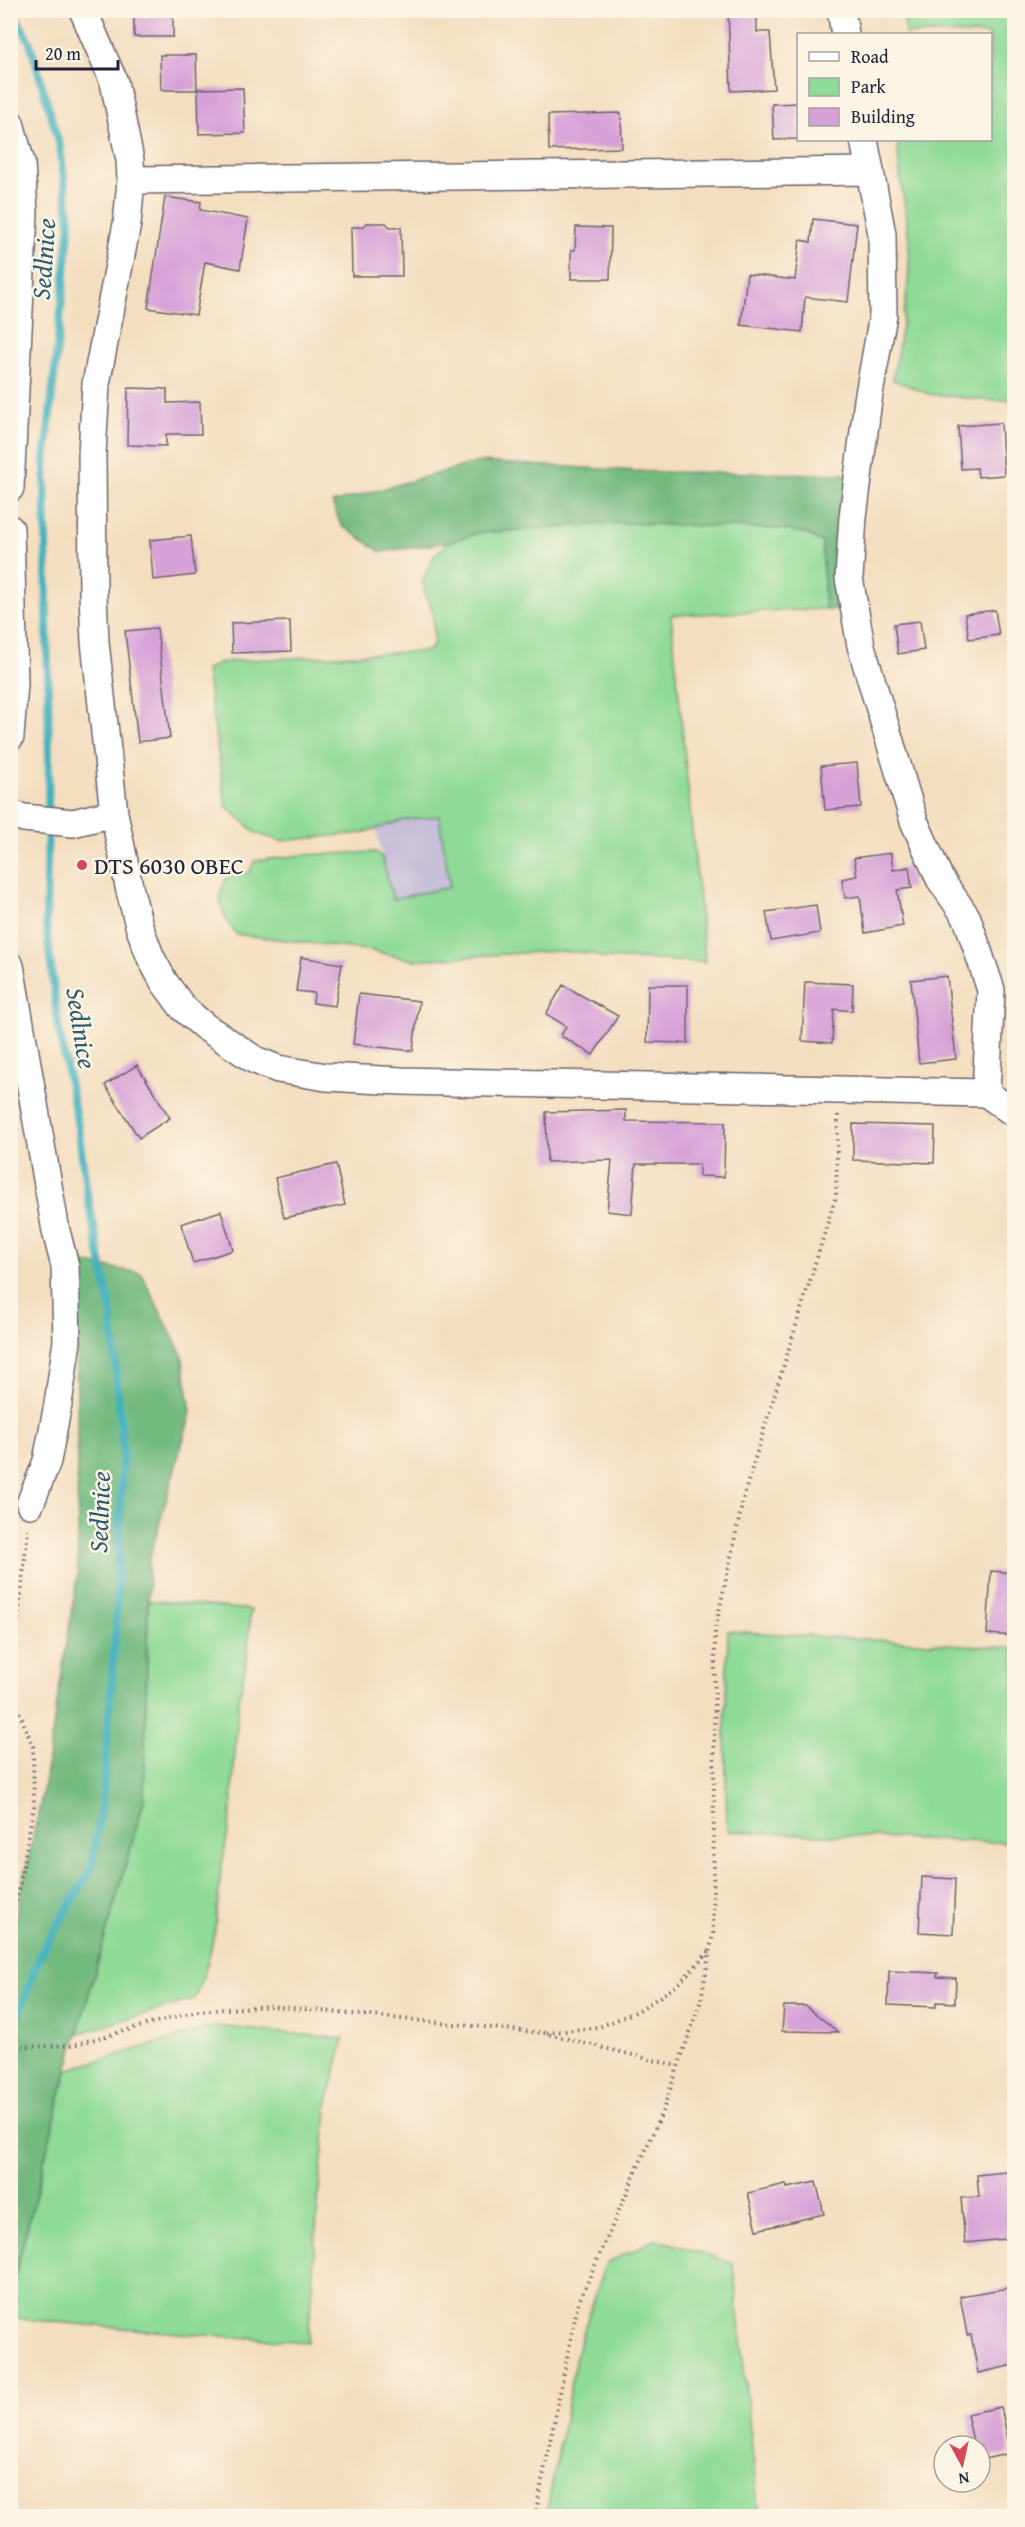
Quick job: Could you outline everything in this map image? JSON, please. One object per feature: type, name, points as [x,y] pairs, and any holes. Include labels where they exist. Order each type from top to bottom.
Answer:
[{"type":"street","points":[[82,10],[114,82],[130,160],[131,180],[123,248],[96,384],[92,454],[95,642],[114,813],[130,891],[140,929],[151,958],[164,982],[183,1008],[204,1026],[263,1063],[278,1069],[326,1077],[986,1093],[1014,1113]]},
{"type":"street","points":[[841,10],[844,33]]},
{"type":"street","points":[[10,123],[21,163],[24,212],[10,488]]},
{"type":"street","points":[[864,141],[882,234],[883,315],[868,400],[849,552],[852,607],[861,646],[914,821],[940,879],[967,918],[1003,992],[986,1093]]},
{"type":"street","points":[[131,180],[870,171]]},
{"type":"street","points":[[10,528],[14,684],[10,737]]},
{"type":"street","points":[[17,816],[73,823],[114,813]]},
{"type":"street","points":[[10,966],[54,1220],[65,1266],[67,1341],[58,1404],[47,1461],[30,1504]]},
{"type":"path","points":[[535,2517],[578,2304],[663,2110],[701,2000],[713,1933],[715,1630],[745,1491],[836,1196],[839,1091]]},
{"type":"path","points":[[10,1937],[34,1806],[33,1747],[11,1695],[30,1504]]},
{"type":"path","points":[[544,2033],[599,2027],[638,2011],[676,1986],[709,1951]]},
{"type":"path","points":[[10,2045],[25,2047],[73,2045],[197,2011],[272,2006],[544,2033],[677,2066]]},
{"type":"shaded area","points":[[439,816],[450,887],[392,899],[376,829],[404,820]]},
{"type":"green space","points":[[904,11],[1014,11],[1014,400],[984,400],[929,394],[893,380],[909,263],[898,141],[992,141],[992,33],[905,33]]},
{"type":"green space","points":[[478,462],[656,472],[846,474],[845,610],[825,609],[822,542],[805,533],[783,529],[623,523],[478,533],[449,542],[381,552],[341,525],[332,503]]},
{"type":"green space","points":[[623,523],[783,529],[805,533],[822,542],[825,609],[671,615],[705,962],[603,958],[590,953],[555,951],[414,960],[367,950],[236,934],[224,914],[221,892],[227,877],[250,872],[254,861],[303,855],[376,852],[382,857],[393,899],[450,887],[439,816],[404,820],[362,833],[280,841],[256,833],[226,806],[206,670],[218,663],[233,661],[429,651],[434,643],[433,610],[426,598],[423,580],[434,556],[449,542],[478,533]]},
{"type":"green space","points":[[76,1262],[141,1273],[182,1355],[191,1412],[149,1560],[144,1801],[67,2070],[11,2292],[11,1939],[42,1796],[78,1572]]},
{"type":"green space","points":[[148,1600],[251,1610],[247,1658],[238,1705],[231,1815],[221,1870],[215,1929],[208,1962],[195,1999],[77,2034],[144,1801]]},
{"type":"green space","points":[[728,1631],[1014,1648],[1014,1843],[727,1831],[725,1729]]},
{"type":"green space","points":[[216,2026],[344,2039],[328,2101],[308,2342],[11,2318],[11,2292],[67,2070]]},
{"type":"green space","points":[[656,2239],[733,2263],[759,2516],[546,2516],[577,2351],[606,2263]]},
{"type":"building","points":[[134,10],[173,10],[173,37],[134,37]]},
{"type":"building","points":[[728,10],[757,10],[757,32],[770,32],[774,89],[731,91]]},
{"type":"building","points":[[160,55],[196,55],[197,90],[161,90]]},
{"type":"building","points":[[243,88],[245,133],[199,134],[198,89]]},
{"type":"building","points":[[797,103],[797,139],[774,140],[772,104]]},
{"type":"building","points":[[621,113],[622,148],[549,150],[548,115]]},
{"type":"building","points":[[165,197],[201,202],[200,210],[248,219],[240,269],[205,262],[196,315],[148,308]]},
{"type":"building","points":[[813,219],[857,224],[848,302],[805,297],[802,332],[741,325],[747,274],[795,280],[800,240],[811,242]]},
{"type":"building","points":[[367,223],[386,223],[390,227],[401,227],[402,276],[352,276],[351,227],[363,227]]},
{"type":"building","points":[[576,227],[611,228],[610,279],[571,279],[571,250],[575,250]]},
{"type":"building","points":[[128,388],[167,389],[167,403],[200,402],[201,434],[166,434],[166,446],[127,445]]},
{"type":"building","points":[[1001,423],[1004,475],[978,477],[977,468],[961,469],[958,426]]},
{"type":"building","points":[[191,536],[195,575],[153,580],[150,540]]},
{"type":"building","points":[[995,610],[999,635],[969,639],[965,614]]},
{"type":"building","points":[[290,621],[291,651],[232,653],[231,623]]},
{"type":"building","points":[[920,621],[924,650],[898,654],[894,624]]},
{"type":"building","points":[[157,628],[170,738],[138,742],[125,631]]},
{"type":"building","points":[[857,763],[861,807],[825,810],[821,766]]},
{"type":"building","points":[[891,853],[893,870],[909,867],[912,888],[897,890],[903,926],[865,933],[860,896],[845,898],[842,879],[857,876],[854,858]]},
{"type":"building","points":[[816,905],[820,933],[771,941],[766,912]]},
{"type":"building","points":[[301,957],[342,964],[335,1006],[313,1003],[314,993],[296,991]]},
{"type":"building","points":[[947,976],[956,1059],[919,1063],[911,980]]},
{"type":"building","points":[[805,982],[853,984],[852,1011],[834,1009],[832,1043],[802,1041]]},
{"type":"building","points":[[563,985],[618,1016],[593,1055],[561,1036],[566,1026],[546,1014]]},
{"type":"building","points":[[648,985],[688,985],[688,1043],[647,1042]]},
{"type":"building","points":[[359,994],[419,1001],[413,1051],[353,1044]]},
{"type":"building","points":[[137,1065],[170,1118],[139,1138],[105,1085]]},
{"type":"building","points":[[626,1110],[626,1121],[725,1122],[724,1177],[699,1176],[699,1164],[636,1164],[632,1214],[607,1211],[612,1160],[547,1162],[546,1112]]},
{"type":"building","points":[[853,1124],[935,1126],[934,1163],[853,1160]]},
{"type":"building","points":[[336,1164],[345,1205],[284,1218],[275,1178]]},
{"type":"building","points":[[221,1211],[233,1250],[193,1263],[181,1224]]},
{"type":"building","points":[[991,1571],[1014,1573],[1014,1636],[987,1634]]},
{"type":"building","points":[[922,1877],[955,1879],[953,1934],[919,1932]]},
{"type":"building","points":[[889,1971],[938,1973],[937,1977],[956,1978],[955,2003],[936,2002],[936,2007],[888,2005]]},
{"type":"building","points":[[784,2006],[806,2006],[838,2032],[782,2031]]},
{"type":"building","points":[[1014,2171],[1014,2238],[965,2243],[961,2198],[979,2197],[977,2175]]},
{"type":"building","points":[[816,2182],[824,2214],[757,2230],[748,2193],[786,2184],[787,2188]]},
{"type":"building","points":[[1014,2287],[1014,2365],[978,2373],[971,2335],[967,2335],[960,2296]]},
{"type":"building","points":[[1001,2407],[1011,2453],[992,2457],[992,2434],[971,2434],[967,2414]]},
{"type":"waterway","name":"Sedlnice","points":[[10,2039],[40,1955],[91,1869],[103,1796],[116,1624],[123,1451],[111,1310],[87,1193],[78,1127],[58,1025],[46,924],[49,758],[45,463],[70,224],[60,147],[30,43],[13,10]]},
{"type":"place","name":"DTS 6030 OBEC","points":[[82,865]]}]
